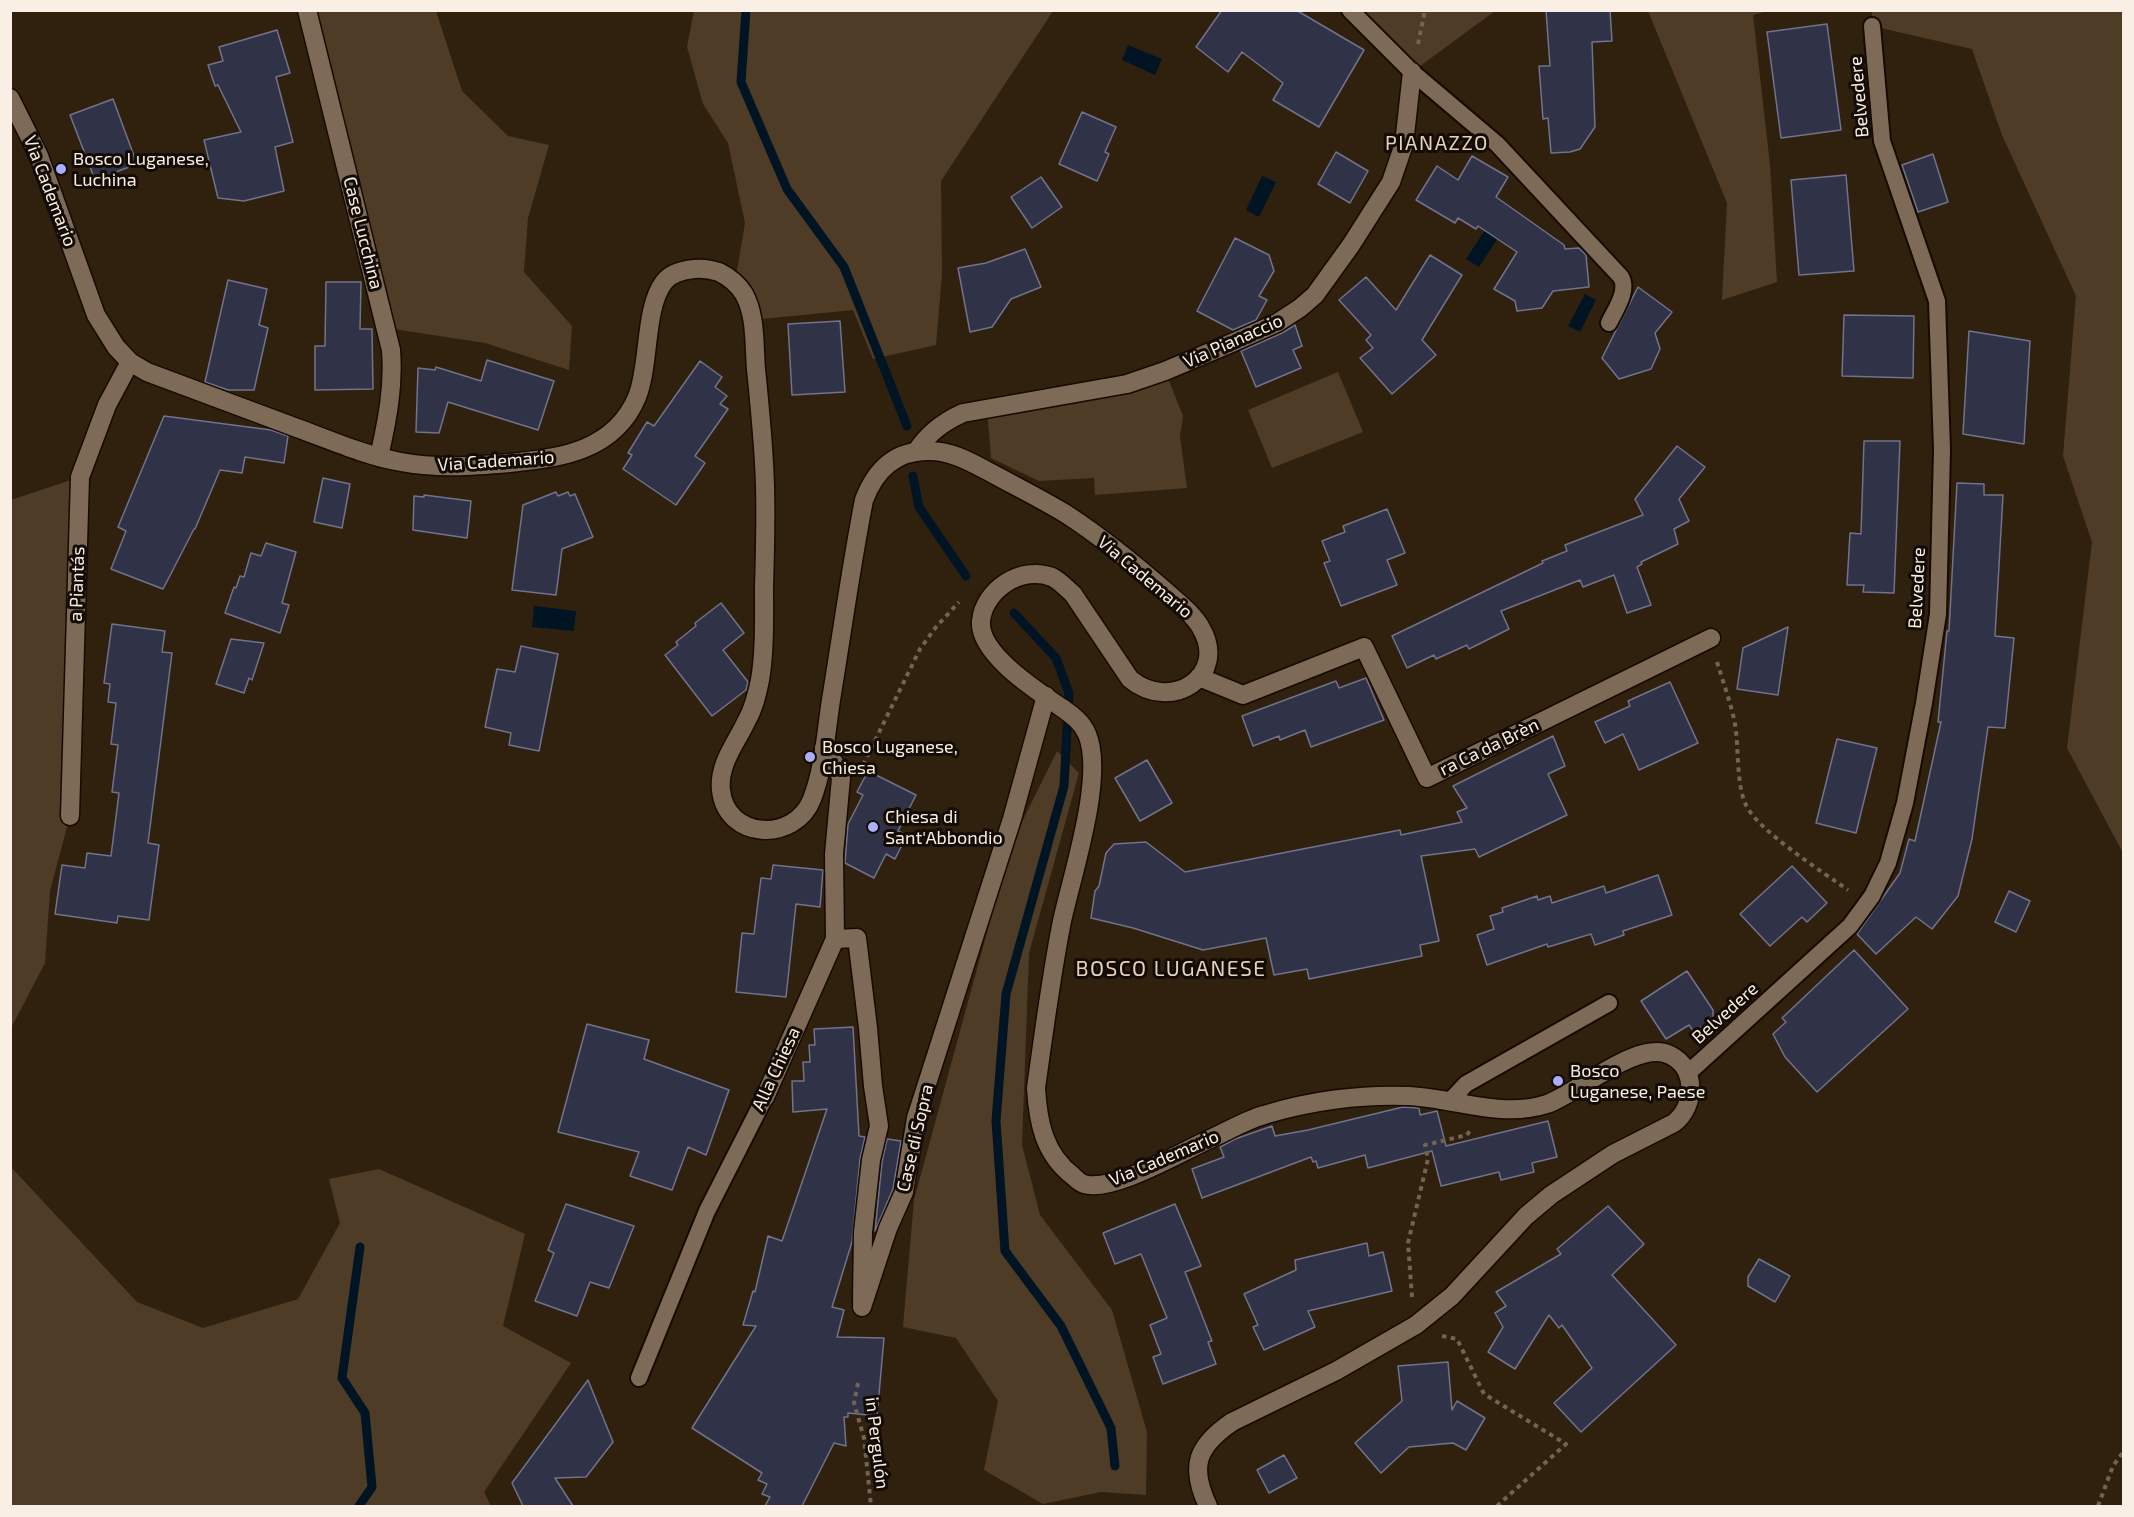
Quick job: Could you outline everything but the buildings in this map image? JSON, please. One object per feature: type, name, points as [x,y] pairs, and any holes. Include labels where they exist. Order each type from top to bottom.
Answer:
[{"type":"street","name":"Case Lucchina","points":[[307,10],[391,350],[393,368],[389,412],[379,457]]},
{"type":"street","name":"Via Pianaccio","points":[[916,452],[931,432],[946,421],[963,413],[1127,384],[1234,342],[1284,319],[1300,308],[1315,295],[1351,246],[1391,182],[1404,144],[1412,72]]},
{"type":"street","name":"Via Cademario","points":[[10,98],[39,156],[96,315],[116,347],[130,362],[157,376],[379,457],[425,465],[483,465],[562,456],[598,442],[622,422],[637,398],[643,376],[654,308],[663,284],[671,275],[683,270],[699,268],[712,270],[735,283],[744,294],[752,320],[763,441],[765,491],[763,653],[757,697],[722,771],[720,787],[723,802],[730,814],[739,823],[752,829],[769,831],[799,819],[815,792],[864,500],[870,483],[896,458],[916,452],[948,453],[988,472],[1064,513],[1132,562],[1194,617],[1206,636],[1209,657],[1206,667],[1199,677],[1179,691],[1152,693],[1141,688],[1121,668],[1081,606],[1062,584],[1052,578],[1040,575],[1023,576],[1006,582],[986,601],[982,613],[980,626],[992,650],[1001,661],[1083,726],[1092,749],[1092,772],[1083,833],[1060,930],[1036,1088],[1037,1114],[1043,1136],[1053,1155],[1067,1172],[1083,1184],[1103,1185],[1140,1173],[1263,1115],[1311,1105],[1354,1098],[1408,1096],[1484,1108],[1529,1109],[1550,1103],[1623,1062],[1660,1051],[1671,1055],[1681,1063],[1687,1074]]},
{"type":"street","name":"a Piantás","points":[[70,816],[80,477],[107,405],[130,362]]},
{"type":"street","name":"ra Ca da Brèn","points":[[1199,677],[1243,695],[1364,647],[1427,778],[1711,638]]},
{"type":"street","name":"Case di Sopra","points":[[835,939],[856,938],[879,1126],[871,1160],[863,1232],[862,1307],[888,1228],[904,1192],[916,1118],[1050,699]]},
{"type":"street","name":"Alla Chiesa","points":[[765,1097],[835,939],[834,854],[841,778],[837,766],[824,748]]},
{"type":"street","points":[[1208,1506],[1199,1483],[1198,1466],[1206,1443],[1219,1431],[1232,1422],[1336,1371],[1413,1328],[1452,1296],[1526,1216],[1551,1195],[1613,1154],[1663,1130],[1683,1116],[1691,1096],[1687,1074]]},
{"type":"lane","points":[[1350,10],[1412,72],[1497,144],[1621,277],[1625,284],[1624,291],[1609,323]]},
{"type":"lane","name":"Belvedere","points":[[1687,1074],[1850,926],[1867,902],[1888,863],[1905,803],[1924,704],[1938,614],[1942,450],[1937,301],[1882,141],[1872,26]]},
{"type":"lane","points":[[1450,1101],[1466,1084],[1609,1003]]},
{"type":"lane","name":"Alla Chiesa","points":[[639,1378],[707,1211],[765,1097]]},
{"type":"path","points":[[1412,72],[1425,10]]},
{"type":"path","points":[[861,770],[920,649],[936,627],[967,594]]},
{"type":"path","points":[[1711,638],[1735,722],[1746,805],[1755,820],[1805,861],[1867,902]]},
{"type":"path","points":[[1484,1108],[1467,1135],[1425,1146],[1428,1159],[1408,1243],[1413,1328],[1457,1339],[1484,1394],[1566,1444],[1497,1506]]},
{"type":"path","name":"in Pergulón","points":[[858,1383],[854,1403],[864,1438],[871,1506]]},
{"type":"path","points":[[2098,1506],[2113,1466],[2124,1451]]},
{"type":"shaded area","points":[[307,11],[436,11],[462,91],[508,136],[549,145],[528,218],[524,272],[572,326],[569,370],[485,343],[387,328]]},
{"type":"shaded area","points":[[694,11],[1053,11],[941,181],[942,274],[936,345],[873,359],[853,310],[752,320],[735,283],[745,223],[728,143],[703,104],[687,47]]},
{"type":"shaded area","points":[[1350,11],[1495,11],[1412,72]]},
{"type":"shaded area","points":[[1648,11],[1768,11],[1753,15],[1770,165],[1777,282],[1722,300],[1727,203]]},
{"type":"shaded area","points":[[1872,11],[2123,11],[2123,853],[2067,748],[2092,542],[2063,456],[2076,296],[2002,135],[1972,49],[1872,26]]},
{"type":"shaded area","points":[[1165,371],[1183,416],[1180,437],[1187,488],[1095,495],[1094,478],[1039,481],[991,458],[987,407]]},
{"type":"shaded area","points":[[1338,372],[1363,432],[1272,468],[1248,410]]},
{"type":"shaded area","points":[[80,477],[70,816],[50,891],[45,963],[11,1028],[11,500]]},
{"type":"shaded area","points":[[1057,751],[1079,773],[1029,953],[1022,1145],[1040,1215],[1112,1310],[1147,1432],[1146,1495],[1101,1492],[1043,1504],[984,1470],[998,1401],[956,1338],[903,1327],[914,1200],[1001,881],[1022,822]]},
{"type":"shaded area","points":[[10,1166],[137,1302],[203,1328],[298,1299],[340,1223],[329,1179],[379,1169],[525,1234],[503,1326],[571,1363],[484,1492],[491,1506],[11,1506]]},
{"type":"water","points":[[1128,45],[1162,59],[1155,75],[1122,60]]},
{"type":"water","points":[[1262,176],[1276,182],[1259,217],[1246,210]]},
{"type":"water","points":[[1485,230],[1498,238],[1479,267],[1466,259]]},
{"type":"water","points":[[1585,294],[1596,300],[1580,332],[1568,326]]},
{"type":"water","points":[[534,606],[576,611],[574,631],[532,627]]},
{"type":"waterway","points":[[746,10],[741,82],[787,189],[844,267],[907,426]]},
{"type":"waterway","points":[[913,476],[919,507],[966,576]]},
{"type":"waterway","points":[[1014,613],[1056,658],[1069,693],[1064,786],[1006,994],[996,1121],[1005,1251],[1061,1326],[1111,1428],[1115,1466]]},
{"type":"waterway","points":[[359,1506],[372,1487],[365,1413],[342,1378],[360,1247]]},
{"type":"place","name":"Bosco Luganese, Luchina","points":[[61,169]]},
{"type":"place","name":"Bosco Luganese, Chiesa","points":[[810,757]]},
{"type":"place","name":"Chiesa di Sant'Abbondio","points":[[873,827]]},
{"type":"place","name":"Bosco Luganese, Paese","points":[[1558,1081]]},
{"type":"district","name":"PIANAZZO","points":[[1437,143]]},
{"type":"district","name":"BOSCO LUGANESE","points":[[1171,969]]}]
